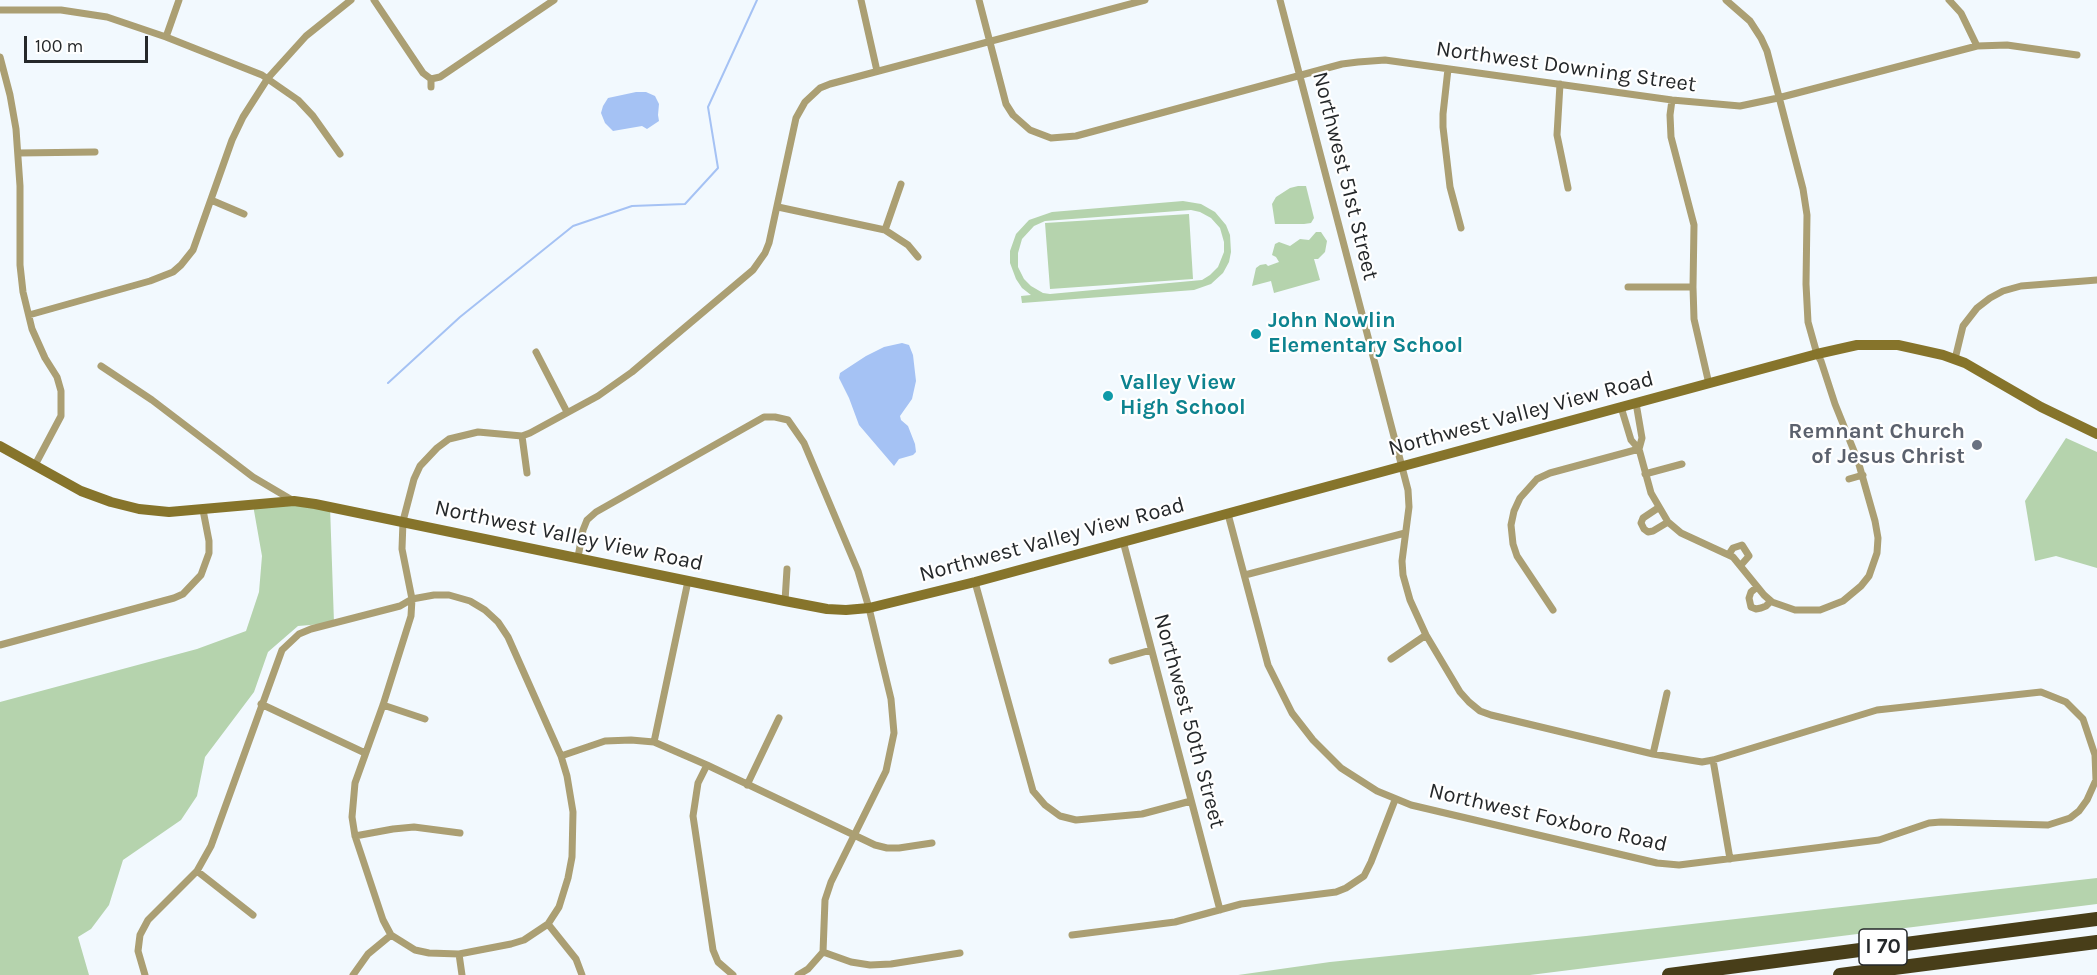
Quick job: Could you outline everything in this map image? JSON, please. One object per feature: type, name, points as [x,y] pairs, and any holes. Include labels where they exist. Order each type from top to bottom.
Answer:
[{"type":"highway","name":"I 70","points":[[1669,975],[2097,919]]},
{"type":"highway","name":"I 70","points":[[1840,975],[2097,942]]},
{"type":"street","points":[[166,37],[179,0]]},
{"type":"street","points":[[29,315],[150,281],[177,269],[194,250],[232,140],[243,117],[268,78],[306,36],[351,0]]},
{"type":"street","points":[[374,0],[431,83],[554,0]]},
{"type":"street","points":[[861,0],[877,71]]},
{"type":"street","points":[[979,0],[989,42]]},
{"type":"street","points":[[145,975],[138,951],[140,935],[148,920],[196,871],[217,832],[282,650],[299,634],[310,629],[400,606],[412,599],[434,595],[449,595],[470,601],[485,610],[498,622],[508,637],[561,756],[573,812],[572,857],[559,907],[548,924],[524,940],[459,954],[429,954],[415,950],[391,935],[382,920],[355,837],[352,817],[355,783],[384,705],[411,616],[412,599],[402,549],[403,521],[414,479],[420,466],[436,448],[449,440],[478,432],[522,436],[612,388],[753,270],[769,243],[796,118],[805,102],[820,88],[1145,0]]},
{"type":"street","name":"Northwest 51st Street","points":[[1280,0],[1410,499],[1402,561],[1403,575],[1410,600],[1426,635],[1460,692],[1480,711],[1653,754],[1692,761],[1713,760],[1877,710],[2042,692],[2056,696],[2075,709],[2086,727],[2095,755]]},
{"type":"street","points":[[1620,407],[1631,440],[1639,449],[1645,474],[1658,508],[1668,522],[1681,533],[1729,554],[1771,600],[1795,610],[1820,610],[1843,601],[1869,576],[1877,553],[1878,538],[1863,475],[1817,354],[1808,322],[1807,215],[1803,189],[1767,51],[1750,21],[1726,0]]},
{"type":"street","points":[[1949,0],[1961,12],[1977,45]]},
{"type":"street","points":[[0,10],[62,9],[107,17],[166,37],[268,78],[298,100],[313,116],[340,154]]},
{"type":"street","name":"Northwest Downing Street","points":[[989,42],[1006,104],[1013,115],[1030,130],[1051,138],[1076,136],[1342,64],[1367,61],[1385,60],[1672,100],[1740,106],[1977,45],[2007,45],[2077,55]]},
{"type":"street","points":[[0,57],[14,110],[18,153],[21,278],[38,343],[57,376],[62,402],[61,416],[35,465]]},
{"type":"street","points":[[1448,69],[1443,127],[1450,187],[1461,228]]},
{"type":"street","points":[[1560,84],[1556,120],[1557,135],[1562,169],[1568,188]]},
{"type":"street","points":[[1672,100],[1671,137],[1694,225],[1694,319],[1709,384]]},
{"type":"street","points":[[18,153],[95,152]]},
{"type":"street","points":[[885,230],[902,184]]},
{"type":"street","points":[[211,200],[244,214]]},
{"type":"street","points":[[778,207],[885,230],[908,245],[918,257]]},
{"type":"street","points":[[1955,360],[1963,326],[1977,308],[2002,291],[2021,286],[2097,280]]},
{"type":"street","points":[[1628,287],[1693,287]]},
{"type":"street","name":"Northwest Valley View Road","points":[[0,446],[81,491],[139,509],[169,512],[294,501],[315,504],[785,601],[846,610],[869,608],[975,582],[1857,345],[1878,344],[1918,348],[1965,363],[2041,407],[2097,434]]},
{"type":"street","points":[[536,352],[567,412]]},
{"type":"street","points":[[101,366],[152,400],[254,477],[294,501]]},
{"type":"street","points":[[1635,403],[1642,438],[1639,449]]},
{"type":"street","points":[[578,557],[582,530],[587,520],[596,512],[764,417],[788,420],[804,443],[858,571],[891,699],[894,734],[886,771],[831,882],[825,900],[823,952],[808,969],[798,975]]},
{"type":"street","points":[[522,436],[527,473]]},
{"type":"street","points":[[1553,610],[1517,556],[1513,544],[1511,525],[1520,498],[1537,479],[1550,473],[1639,449]]},
{"type":"street","points":[[1645,474],[1682,464]]},
{"type":"street","points":[[1849,479],[1863,475]]},
{"type":"street","points":[[1658,508],[1643,518],[1641,523],[1644,529],[1648,532],[1653,531],[1668,522]]},
{"type":"street","points":[[0,645],[183,594],[201,575],[207,564],[209,541],[202,510]]},
{"type":"street","name":"Northwest Foxboro Road","points":[[1228,514],[1268,665],[1292,713],[1313,740],[1341,768],[1395,800],[1422,808],[1668,865],[1879,840],[1929,823],[2037,826],[2058,823],[2079,811],[2087,800],[2096,780],[2095,755]]},
{"type":"street","points":[[1245,575],[1405,533]]},
{"type":"street","name":"Northwest 50th Street","points":[[1123,541],[1220,910]]},
{"type":"street","points":[[1729,554],[1733,548],[1742,545],[1749,556],[1741,566]]},
{"type":"street","points":[[785,601],[787,569]]},
{"type":"street","points":[[654,742],[688,581]]},
{"type":"street","points":[[975,582],[1033,791],[1045,805],[1060,816],[1076,820],[1142,814],[1191,801]]},
{"type":"street","points":[[1757,587],[1750,592],[1751,607],[1761,608],[1771,600]]},
{"type":"street","points":[[1391,659],[1426,635]]},
{"type":"street","points":[[1112,661],[1151,650]]},
{"type":"street","points":[[1653,754],[1667,693]]},
{"type":"street","points":[[261,704],[365,753]]},
{"type":"street","points":[[384,705],[425,719]]},
{"type":"street","points":[[747,784],[779,718]]},
{"type":"street","points":[[561,756],[605,741],[654,742],[855,836],[887,848],[932,843]]},
{"type":"street","points":[[1713,760],[1730,859]]},
{"type":"street","points":[[707,765],[698,783],[693,816],[713,950],[718,962],[727,973]]},
{"type":"street","points":[[1072,935],[1175,922],[1241,904],[1336,892],[1364,876],[1395,800]]},
{"type":"street","points":[[355,837],[393,828],[414,827],[460,833]]},
{"type":"street","points":[[196,871],[253,915]]},
{"type":"street","points":[[548,924],[576,959],[582,975]]},
{"type":"street","points":[[353,975],[368,954],[391,935]]},
{"type":"street","points":[[823,952],[850,962],[870,965],[960,953]]},
{"type":"street","points":[[459,954],[462,975]]},
{"type":"green space","points":[[1298,186],[1306,186],[1314,218],[1311,223],[1275,224],[1272,204],[1276,197]]},
{"type":"green space","points":[[1183,201],[1201,204],[1215,212],[1226,225],[1230,235],[1229,262],[1223,273],[1211,284],[1194,290],[1022,303],[1021,296],[1031,295],[1016,279],[1010,263],[1010,251],[1016,234],[1029,220],[1052,212]],"holes":[[[1191,210],[1211,218],[1220,228],[1224,242],[1224,252],[1218,267],[1202,280],[1050,294],[1031,286],[1024,279],[1018,267],[1018,253],[1022,239],[1034,226],[1045,221]]]},
{"type":"green space","points":[[1189,214],[1193,279],[1050,289],[1045,223]]},
{"type":"green space","points":[[1316,232],[1321,232],[1327,241],[1325,252],[1318,259],[1314,259],[1320,280],[1274,293],[1271,281],[1252,286],[1256,268],[1260,265],[1268,266],[1279,262],[1272,255],[1275,244],[1279,242],[1290,246],[1300,239],[1309,240]]},
{"type":"green space","points":[[2066,438],[2097,452],[2097,568],[2056,556],[2035,561],[2025,501]]},
{"type":"green space","points":[[253,505],[330,506],[334,623],[298,626],[268,652],[254,692],[205,757],[197,796],[181,820],[123,860],[109,905],[91,929],[78,937],[89,975],[0,975],[0,702],[197,649],[246,631],[259,592],[262,556]]},
{"type":"green space","points":[[2097,878],[2097,904],[1530,975],[1238,975],[1330,962],[1586,936]]},
{"type":"water","points":[[646,92],[655,96],[659,104],[659,121],[647,129],[642,126],[613,131],[605,123],[601,113],[603,106],[608,98]]},
{"type":"water","points":[[902,343],[909,345],[913,355],[916,381],[912,399],[900,416],[908,426],[916,452],[899,459],[894,466],[859,425],[839,378],[840,373],[866,356],[884,347]]},
{"type":"waterway","points":[[388,383],[460,317],[573,226],[632,206],[685,204],[718,168],[708,107],[757,0]]},
{"type":"place","name":"John Nowlin Elementary School","points":[[1256,334]]},
{"type":"place","name":"Valley View High School","points":[[1108,396]]},
{"type":"place","name":"Remnant Church of Jesus Christ","points":[[1977,445]]}]
